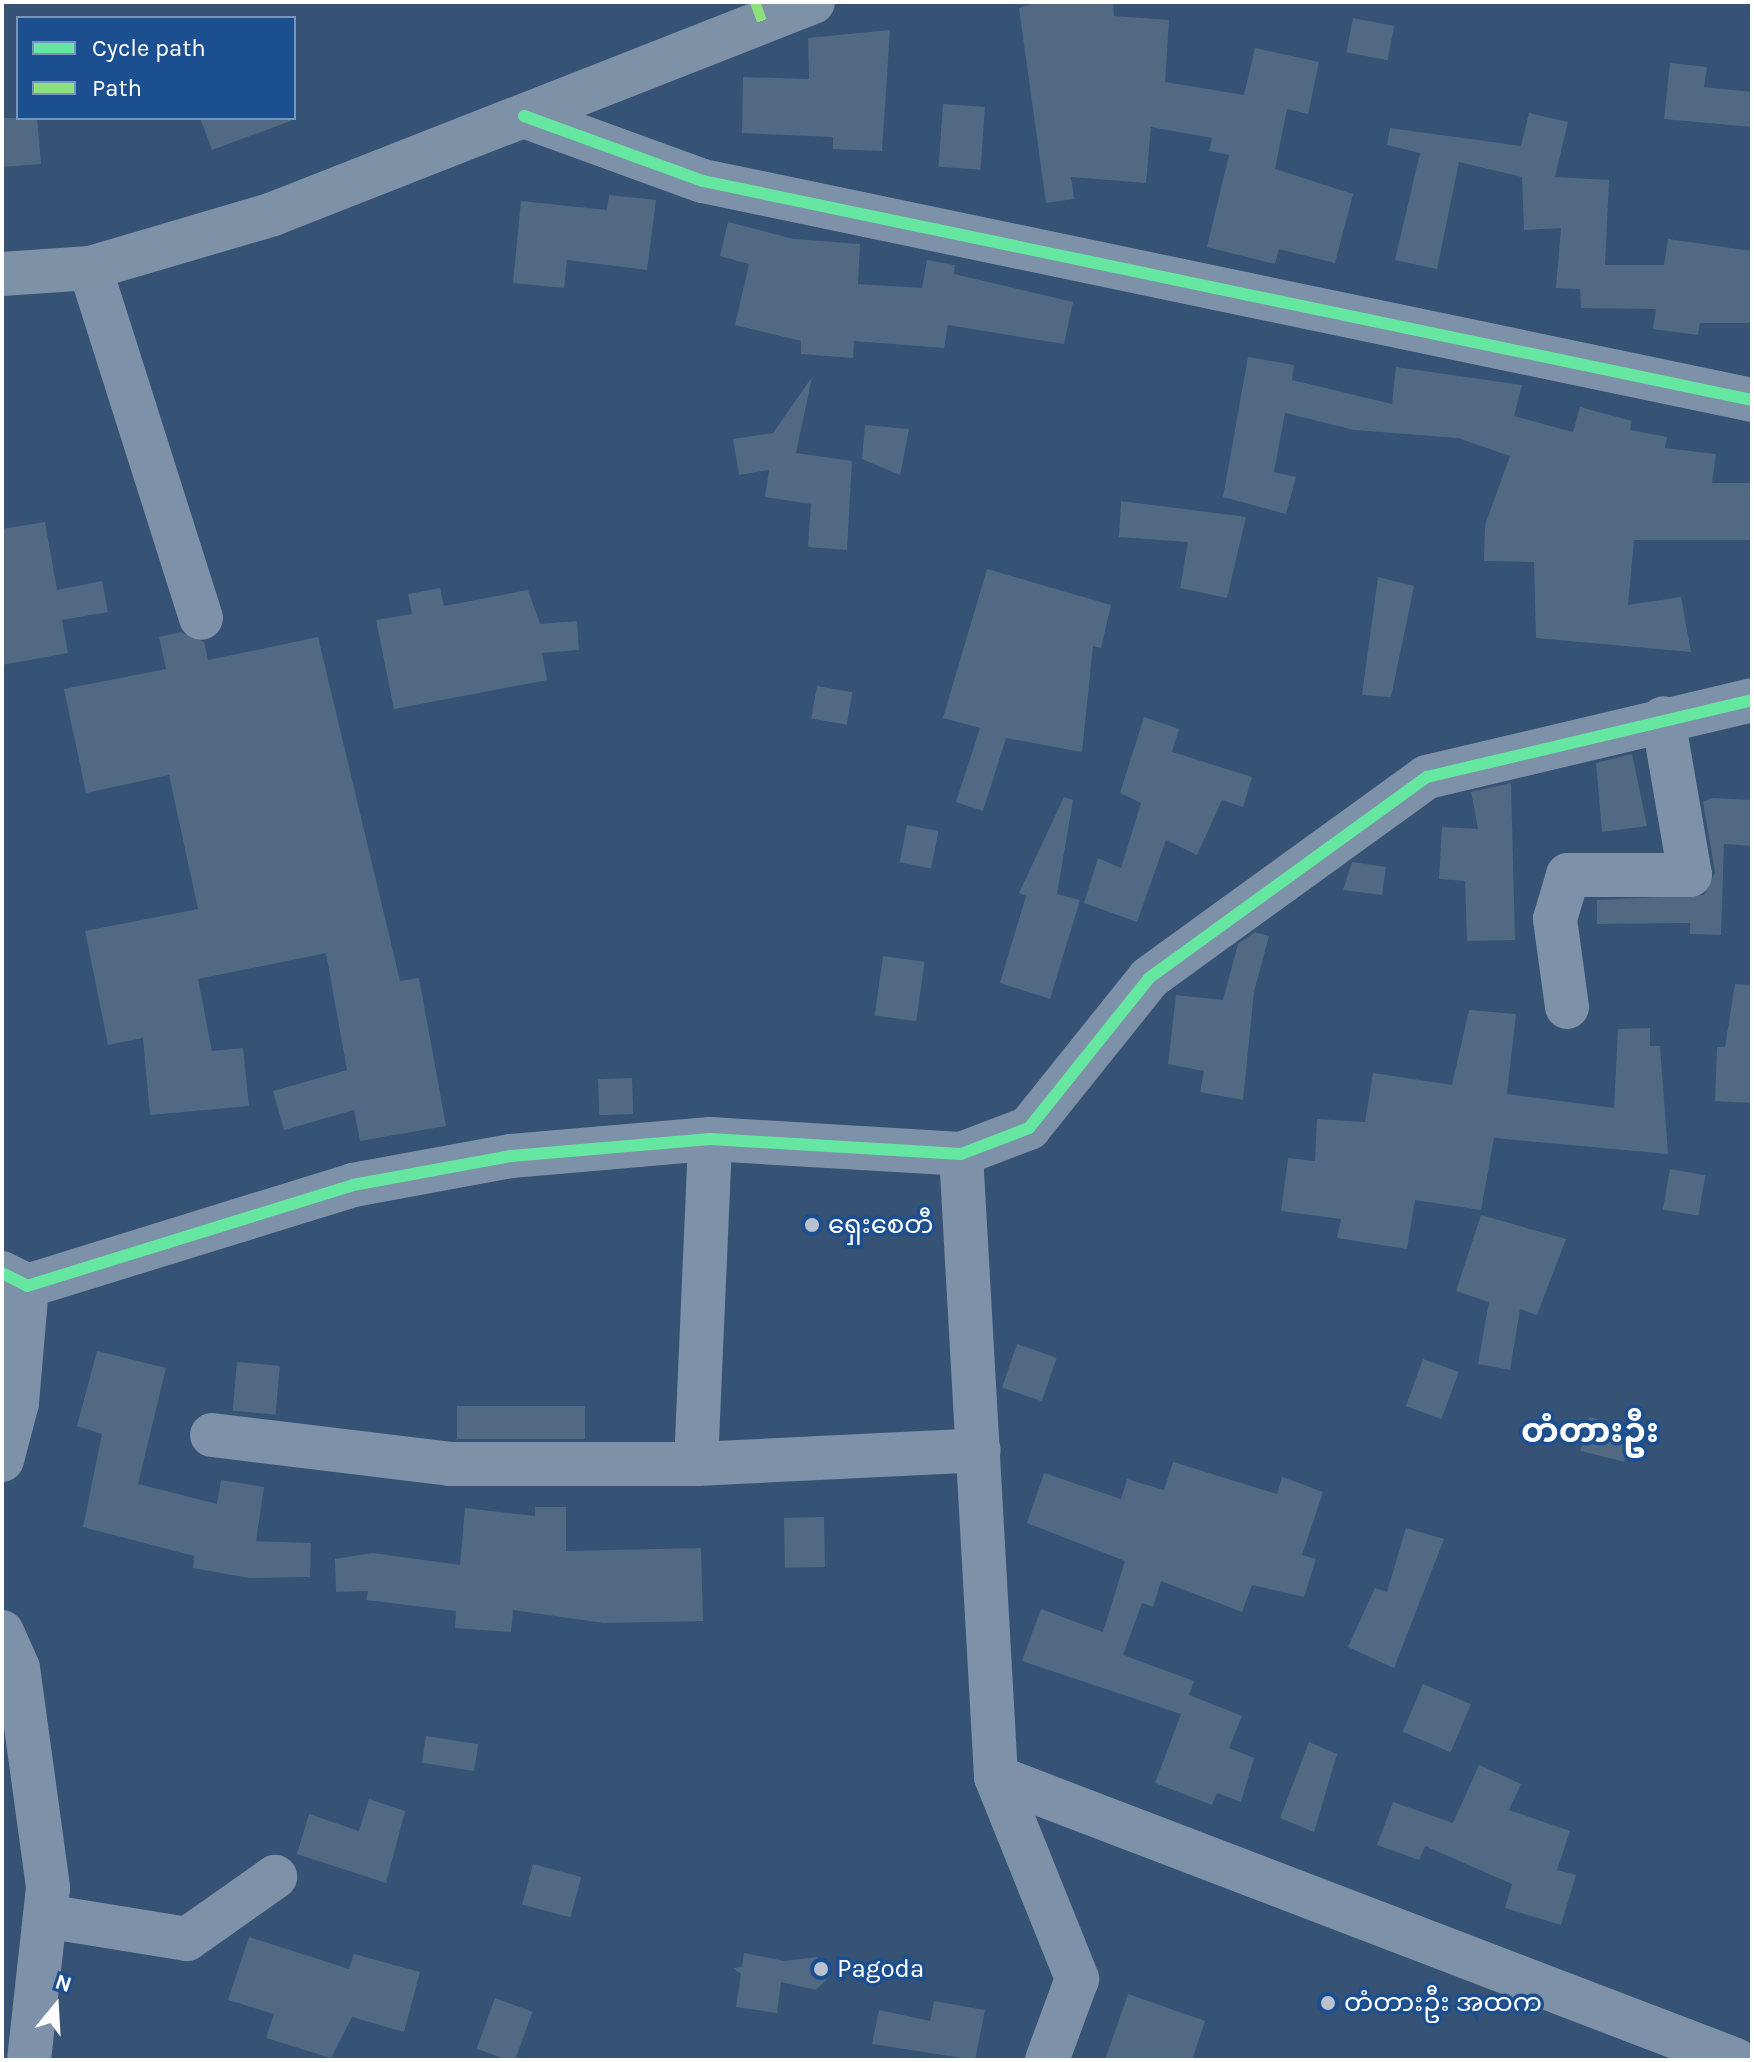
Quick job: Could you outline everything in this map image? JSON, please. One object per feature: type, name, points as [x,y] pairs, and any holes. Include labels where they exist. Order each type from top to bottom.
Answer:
[{"type":"highway","points":[[2,274],[90,268],[273,214],[813,2]]},
{"type":"street","points":[[524,116],[703,181],[1752,400]]},
{"type":"street","points":[[90,268],[201,618]]},
{"type":"street","points":[[2,1460],[17,1403],[15,1280],[353,1185],[511,1156],[710,1139],[961,1154],[1029,1128],[1149,978],[1427,777],[1663,718],[1752,700]]},
{"type":"street","points":[[1567,1007],[1555,919],[1568,875],[1690,875],[1663,718]]},
{"type":"street","points":[[696,1464],[710,1139]]},
{"type":"street","points":[[961,1154],[996,1777],[1077,1979],[1047,2060]]},
{"type":"street","points":[[212,1435],[450,1464],[696,1464],[979,1450]]},
{"type":"street","points":[[2,1632],[18,1668],[48,1888],[29,2060]]},
{"type":"street","points":[[996,1777],[1736,2060]]},
{"type":"street","points":[[45,1916],[187,1939],[275,1877]]},
{"type":"building","points":[[1037,2],[1113,2],[1114,16],[1169,20],[1165,82],[1244,95],[1255,48],[1319,62],[1308,114],[1287,109],[1275,169],[1353,194],[1335,263],[1279,249],[1275,264],[1207,247],[1229,155],[1209,151],[1212,138],[1151,127],[1146,183],[1071,177],[1074,199],[1046,203],[1019,8]]},
{"type":"building","points":[[1353,18],[1394,26],[1388,60],[1346,52]]},
{"type":"building","points":[[890,30],[882,151],[833,149],[833,137],[742,133],[743,77],[809,79],[808,38]]},
{"type":"building","points":[[1670,63],[1707,67],[1704,87],[1752,92],[1752,127],[1664,119]]},
{"type":"building","points":[[943,104],[985,107],[981,170],[939,167]]},
{"type":"building","points":[[1529,113],[1568,122],[1555,177],[1609,180],[1605,265],[1664,265],[1668,239],[1752,251],[1752,323],[1700,323],[1698,335],[1653,329],[1656,309],[1581,308],[1580,289],[1556,288],[1561,228],[1524,230],[1522,177],[1459,162],[1437,269],[1395,260],[1420,153],[1387,145],[1390,128],[1521,146]]},
{"type":"building","points":[[2,118],[37,120],[41,164],[2,167]]},
{"type":"building","points":[[201,120],[291,120],[291,121],[212,150]]},
{"type":"building","points":[[609,195],[656,200],[647,270],[567,260],[564,288],[513,283],[521,201],[607,210]]},
{"type":"building","points":[[728,222],[794,239],[860,244],[858,284],[922,288],[927,260],[955,265],[954,274],[1073,302],[1064,344],[948,325],[944,348],[854,341],[853,358],[801,354],[801,341],[735,325],[749,264],[720,256]]},
{"type":"building","points":[[1248,357],[1294,365],[1292,380],[1392,404],[1396,367],[1522,385],[1514,416],[1573,432],[1580,407],[1632,421],[1630,430],[1667,437],[1665,448],[1716,454],[1712,483],[1752,483],[1752,540],[1634,540],[1628,605],[1681,597],[1691,652],[1536,638],[1534,562],[1484,561],[1485,525],[1510,456],[1458,438],[1354,430],[1285,413],[1274,472],[1296,477],[1286,514],[1223,497]]},
{"type":"building","points":[[812,377],[796,453],[852,461],[847,550],[808,547],[811,504],[765,497],[769,470],[739,475],[733,439],[773,433]]},
{"type":"building","points":[[865,425],[909,429],[900,475],[862,459]]},
{"type":"building","points":[[1121,501],[1246,517],[1227,598],[1180,588],[1188,542],[1119,537]]},
{"type":"building","points":[[45,522],[57,590],[102,581],[108,612],[62,620],[68,653],[2,665],[2,529]]},
{"type":"building","points":[[987,569],[1111,605],[1101,648],[1093,646],[1082,752],[1006,738],[983,811],[956,802],[980,728],[943,718]]},
{"type":"building","points":[[1378,577],[1414,586],[1391,697],[1362,695]]},
{"type":"building","points":[[440,588],[444,606],[528,590],[540,624],[577,621],[579,650],[542,653],[547,680],[394,709],[376,620],[412,614],[408,594]]},
{"type":"building","points":[[181,632],[204,642],[208,660],[318,637],[400,981],[419,978],[446,1126],[360,1141],[354,1110],[284,1130],[273,1091],[347,1070],[326,953],[198,979],[212,1051],[243,1048],[249,1106],[150,1115],[143,1038],[108,1045],[85,931],[198,909],[169,775],[86,793],[64,689],[166,669],[159,637]]},
{"type":"building","points":[[817,686],[852,692],[847,725],[811,718]]},
{"type":"building","points":[[1144,717],[1179,729],[1172,752],[1252,777],[1243,807],[1222,800],[1197,855],[1166,840],[1137,922],[1084,903],[1098,858],[1121,868],[1141,803],[1120,793]]},
{"type":"building","points":[[1632,754],[1647,826],[1602,832],[1596,763]]},
{"type":"building","points":[[1511,783],[1515,940],[1467,941],[1465,881],[1439,879],[1442,827],[1478,829],[1471,792]]},
{"type":"building","points":[[1064,797],[1073,800],[1057,894],[1080,900],[1050,999],[1000,983],[1026,896],[1019,893]]},
{"type":"building","points":[[1712,798],[1752,800],[1752,846],[1724,844],[1721,935],[1690,934],[1690,923],[1597,924],[1597,900],[1704,895],[1715,872],[1703,802]]},
{"type":"building","points":[[907,825],[938,831],[931,868],[900,862]]},
{"type":"building","points":[[1352,862],[1386,867],[1382,895],[1343,890]]},
{"type":"building","points":[[1255,932],[1269,936],[1254,992],[1243,1100],[1200,1092],[1204,1071],[1168,1064],[1176,995],[1223,1000],[1238,944]]},
{"type":"building","points":[[883,956],[925,962],[916,1021],[875,1015]]},
{"type":"building","points":[[1735,984],[1752,985],[1752,1103],[1715,1101],[1717,1047],[1725,1047]]},
{"type":"building","points":[[1469,1010],[1516,1014],[1507,1094],[1614,1108],[1618,1029],[1650,1028],[1650,1046],[1660,1046],[1668,1154],[1494,1138],[1481,1210],[1415,1200],[1407,1249],[1337,1238],[1341,1219],[1281,1211],[1288,1158],[1315,1161],[1317,1119],[1365,1122],[1373,1073],[1452,1085]]},
{"type":"building","points":[[632,1078],[633,1114],[599,1115],[598,1079]]},
{"type":"building","points":[[1670,1169],[1705,1175],[1698,1216],[1663,1209]]},
{"type":"building","points":[[1481,1215],[1566,1239],[1537,1315],[1520,1309],[1510,1370],[1478,1364],[1489,1302],[1456,1291]]},
{"type":"building","points":[[1017,1344],[1057,1358],[1042,1401],[1002,1387]]},
{"type":"building","points":[[97,1351],[166,1368],[138,1484],[217,1504],[221,1480],[264,1487],[256,1541],[311,1543],[310,1577],[249,1578],[193,1568],[194,1556],[83,1527],[102,1434],[77,1426]]},
{"type":"building","points":[[1423,1359],[1459,1372],[1442,1419],[1406,1406]]},
{"type":"building","points":[[237,1362],[280,1366],[276,1415],[233,1411]]},
{"type":"building","points":[[457,1406],[585,1406],[585,1439],[457,1439]]},
{"type":"building","points":[[1589,1417],[1633,1428],[1624,1462],[1581,1451]]},
{"type":"building","points":[[1173,1462],[1277,1494],[1282,1477],[1323,1492],[1302,1555],[1316,1559],[1304,1597],[1252,1585],[1242,1612],[1161,1581],[1153,1607],[1142,1603],[1123,1655],[1194,1681],[1189,1695],[1242,1716],[1229,1748],[1254,1758],[1241,1802],[1217,1793],[1212,1805],[1155,1783],[1181,1714],[1022,1661],[1041,1609],[1103,1632],[1125,1561],[1027,1523],[1044,1473],[1121,1499],[1127,1479],[1164,1490]]},
{"type":"building","points":[[535,1507],[566,1507],[566,1551],[701,1548],[703,1621],[604,1623],[513,1610],[511,1632],[455,1628],[456,1611],[366,1600],[368,1591],[336,1592],[335,1559],[373,1553],[460,1565],[465,1508],[535,1516]]},
{"type":"building","points":[[824,1517],[825,1567],[785,1568],[784,1518]]},
{"type":"building","points":[[1406,1528],[1444,1539],[1394,1668],[1348,1647],[1375,1588],[1387,1592]]},
{"type":"building","points":[[1423,1684],[1471,1704],[1451,1752],[1403,1732]]},
{"type":"building","points":[[426,1736],[478,1744],[474,1771],[422,1763]]},
{"type":"building","points":[[1309,1742],[1337,1754],[1314,1832],[1280,1818]]},
{"type":"building","points":[[1479,1765],[1521,1784],[1509,1810],[1570,1831],[1557,1870],[1576,1875],[1561,1925],[1505,1908],[1512,1884],[1425,1846],[1419,1860],[1377,1845],[1393,1802],[1453,1823]]},
{"type":"building","points":[[369,1799],[405,1811],[386,1883],[297,1854],[309,1814],[359,1831]]},
{"type":"building","points":[[533,1864],[581,1877],[570,1918],[522,1905]]},
{"type":"building","points":[[249,1937],[349,1969],[354,1954],[420,1972],[404,2032],[352,2017],[331,2058],[266,2038],[274,2014],[228,2000]]},
{"type":"building","points":[[744,1953],[784,1961],[817,1957],[830,1976],[816,1990],[781,1982],[777,2013],[736,2007],[741,1974],[733,1968],[742,1967]]},
{"type":"building","points":[[1128,1994],[1205,2021],[1192,2060],[1105,2060]]},
{"type":"building","points":[[495,1998],[533,2012],[515,2060],[477,2049]]},
{"type":"building","points":[[934,2001],[985,2010],[975,2060],[872,2044],[879,2010],[930,2021]]},
{"type":"marked path","points":[[755,2],[763,24]]},
{"type":"cycle path","points":[[524,116],[703,181],[1752,400]]},
{"type":"cycle path","points":[[2,1273],[27,1286],[353,1185],[511,1156],[710,1139],[961,1154],[1029,1128],[1149,978],[1427,777],[1752,700]]},
{"type":"place","name":"ရှေးစေတီ","points":[[812,1225]]},
{"type":"place","name":"Pagoda","points":[[821,1969]]},
{"type":"place","name":"တံတားဦး အထက","points":[[1328,2003]]},
{"type":"district","name":"တံတားဦး","points":[[1590,1432]]}]
